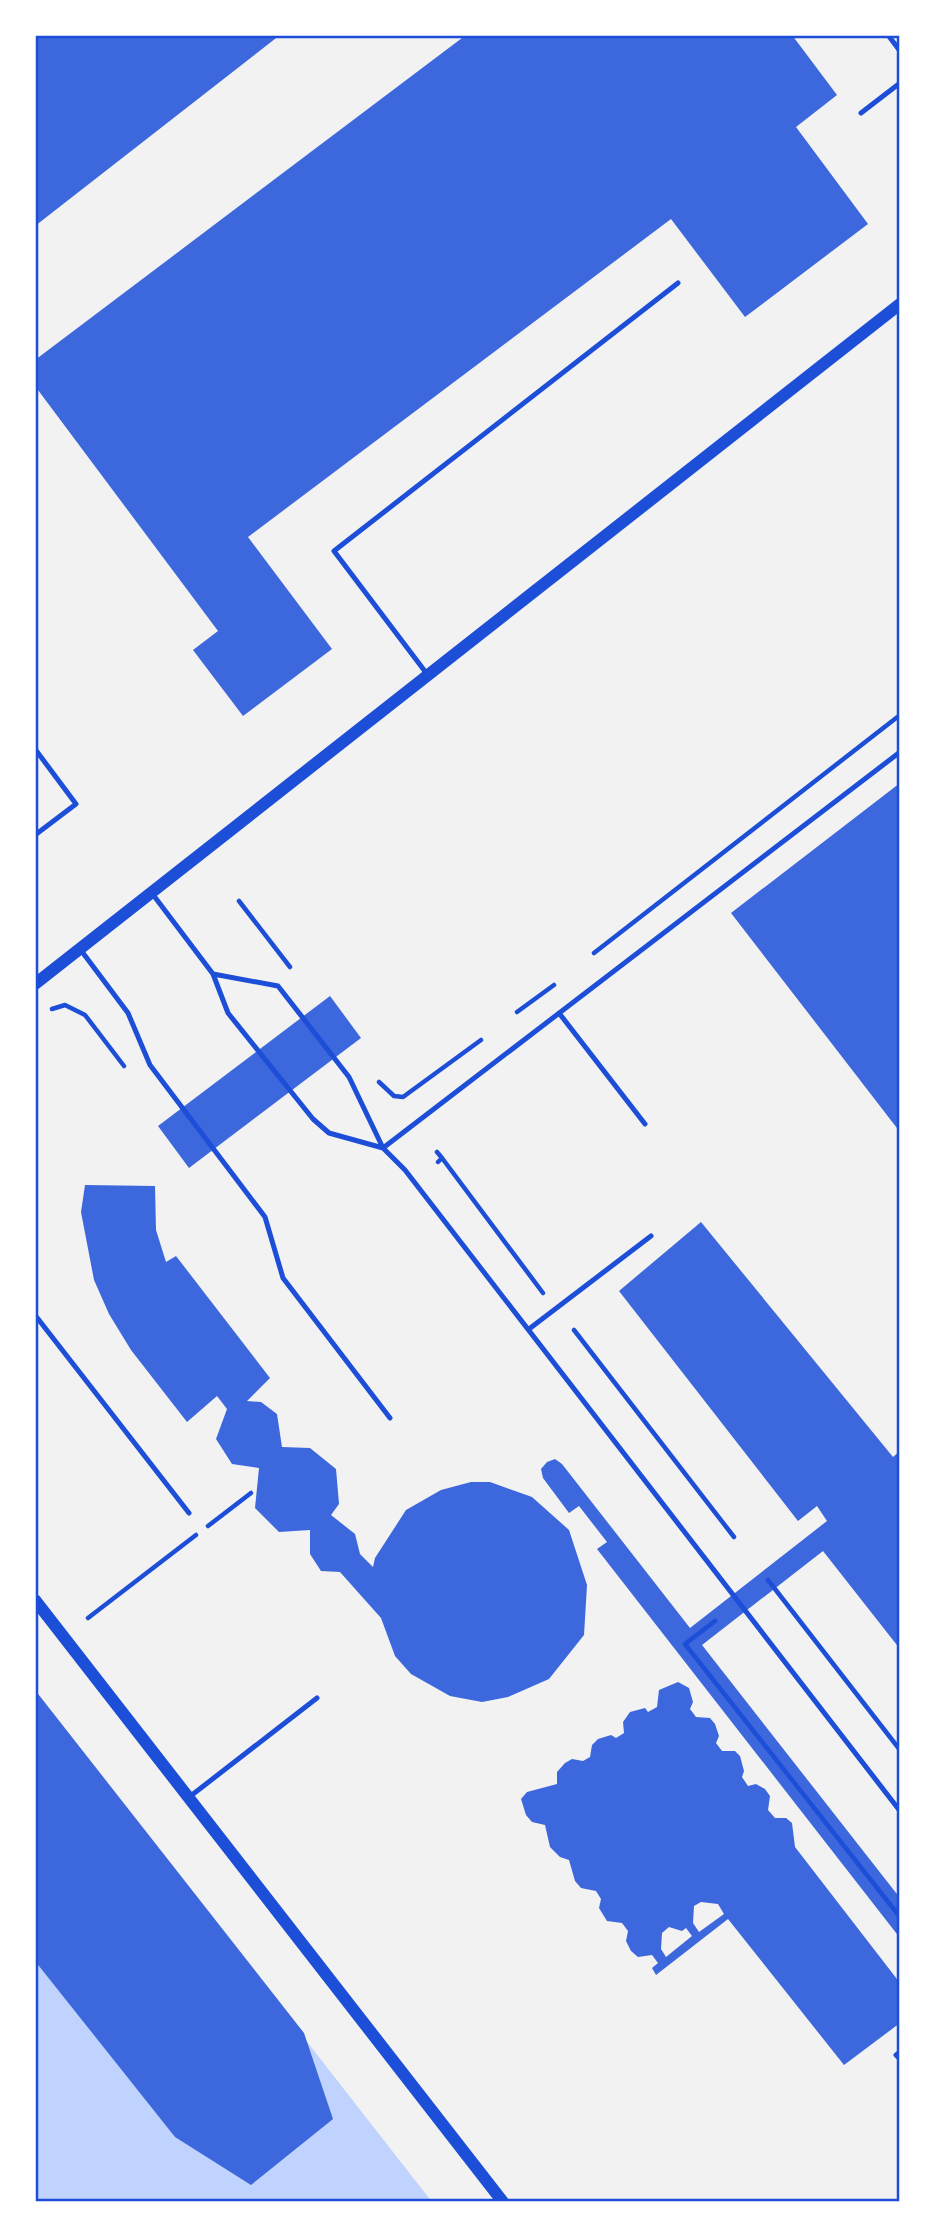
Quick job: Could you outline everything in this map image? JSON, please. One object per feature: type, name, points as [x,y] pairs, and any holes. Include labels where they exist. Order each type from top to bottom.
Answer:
[{"type":"street","points":[[35,984],[900,304]]},
{"type":"street","points":[[35,1600],[503,2202]]},
{"type":"lane","points":[[888,35],[900,51]]},
{"type":"lane","points":[[861,113],[900,83]]},
{"type":"lane","points":[[427,674],[334,551],[678,283]]},
{"type":"lane","points":[[35,749],[76,804],[35,835]]},
{"type":"lane","points":[[383,1148],[900,752]]},
{"type":"lane","points":[[151,892],[213,974],[229,1013],[313,1119],[329,1133],[383,1148]]},
{"type":"lane","points":[[79,949],[128,1013],[150,1065],[265,1217],[283,1278],[390,1419]]},
{"type":"lane","points":[[213,974],[278,986],[349,1077],[383,1148],[405,1170],[529,1329],[737,1604],[900,1811]]},
{"type":"lane","points":[[559,1013],[645,1124]]},
{"type":"lane","points":[[529,1329],[651,1236]]},
{"type":"lane","points":[[35,1315],[189,1513]]},
{"type":"lane","points":[[188,1798],[317,1698]]},
{"type":"lane","points":[[900,2052],[896,2054],[900,2059]]},
{"type":"path","points":[[594,953],[900,715]]},
{"type":"path","points":[[239,901],[295,973]]},
{"type":"path","points":[[517,1012],[558,982]]},
{"type":"path","points":[[51,1009],[65,1005],[85,1015],[125,1068]]},
{"type":"path","points":[[372,1073],[386,1091],[403,1097],[481,1040]]},
{"type":"path","points":[[437,1152],[440,1160],[544,1293]]},
{"type":"path","points":[[574,1330],[734,1537]]},
{"type":"path","points":[[88,1618],[251,1493]]},
{"type":"path","points":[[768,1580],[900,1750]]},
{"type":"path","points":[[715,1621],[685,1644],[900,1917]]},
{"type":"water","points":[[35,1693],[432,2202],[35,2202]]},
{"type":"building","points":[[35,35],[280,35],[35,226]]},
{"type":"building","points":[[466,35],[792,35],[837,95],[796,127],[868,224],[745,317],[671,219],[248,537],[332,649],[243,716],[193,650],[218,631],[35,386],[35,360]]},
{"type":"building","points":[[900,783],[900,1132],[731,913]]},
{"type":"building","points":[[330,996],[361,1038],[189,1168],[158,1126]]},
{"type":"building","points":[[85,1185],[155,1186],[156,1230],[166,1262],[176,1256],[270,1378],[247,1401],[261,1402],[277,1414],[282,1447],[310,1448],[336,1469],[339,1504],[331,1515],[355,1534],[360,1554],[373,1567],[375,1558],[406,1510],[441,1490],[471,1482],[490,1482],[532,1497],[569,1530],[587,1585],[584,1635],[549,1679],[508,1697],[482,1702],[450,1696],[411,1674],[395,1656],[381,1618],[340,1572],[321,1571],[310,1554],[310,1530],[279,1532],[255,1508],[259,1468],[232,1464],[216,1439],[227,1409],[217,1396],[187,1422],[131,1350],[109,1314],[94,1280],[81,1212]]},
{"type":"building","points":[[701,1222],[893,1457],[900,1451],[900,1649],[823,1551],[702,1645],[900,1898],[900,1938],[597,1549],[607,1542],[579,1506],[569,1513],[543,1478],[541,1469],[547,1462],[555,1459],[562,1464],[690,1628],[827,1521],[817,1506],[798,1521],[619,1291]]},
{"type":"building","points":[[678,1682],[689,1688],[693,1702],[690,1709],[696,1717],[710,1718],[715,1724],[719,1736],[716,1743],[722,1751],[735,1751],[740,1756],[744,1771],[742,1777],[748,1786],[756,1784],[765,1789],[770,1796],[768,1810],[775,1818],[786,1818],[792,1823],[795,1847],[900,1983],[900,2023],[844,2065],[728,1919],[656,1975],[652,1968],[658,1963],[652,1955],[638,1957],[631,1951],[626,1941],[628,1931],[622,1923],[607,1921],[599,1908],[601,1899],[596,1891],[581,1888],[575,1881],[569,1860],[560,1857],[550,1847],[545,1825],[532,1822],[526,1815],[521,1799],[527,1792],[557,1784],[557,1772],[565,1763],[572,1759],[583,1761],[590,1757],[592,1745],[598,1739],[611,1735],[616,1738],[624,1733],[623,1722],[630,1712],[645,1708],[648,1712],[657,1707],[659,1690]],"holes":[[[701,1902],[718,1904],[724,1914],[699,1932],[693,1923],[694,1906]],[[669,1927],[682,1931],[686,1928],[692,1936],[666,1957],[661,1949],[662,1933]]]},
{"type":"building","points":[[35,1690],[304,2033],[333,2119],[251,2185],[175,2137],[35,1961]]}]
